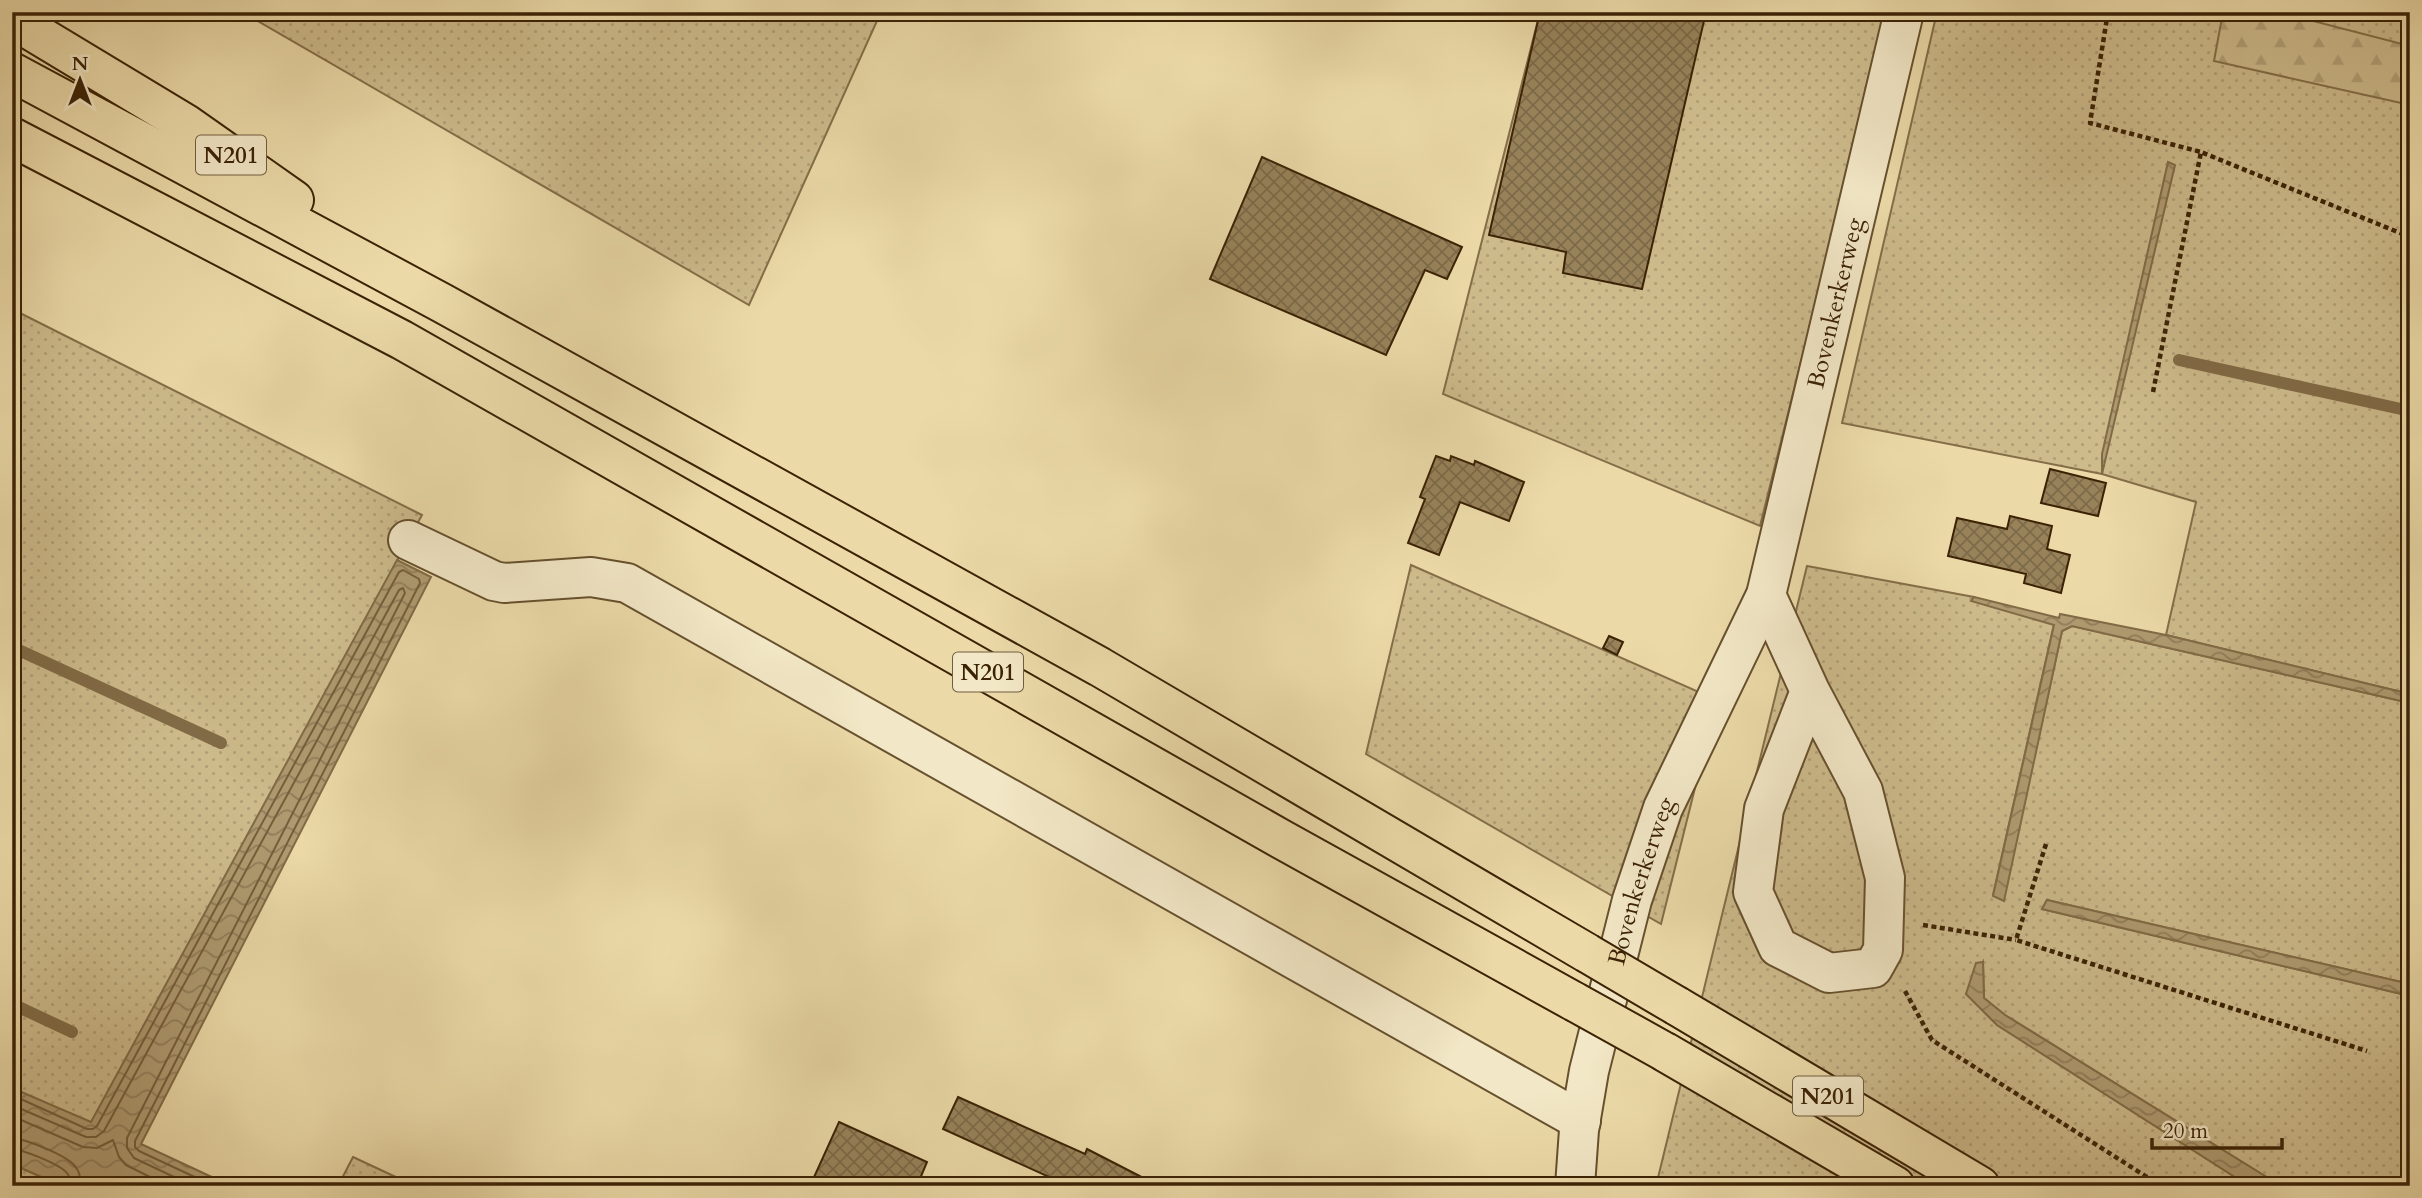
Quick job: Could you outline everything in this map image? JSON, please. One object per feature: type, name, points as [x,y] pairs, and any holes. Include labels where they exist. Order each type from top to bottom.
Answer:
[{"type":"highway","name":"N201","points":[[12,19],[186,124],[442,303]]},
{"type":"highway","name":"N201","points":[[12,72],[442,303],[1100,667],[1980,1186]]},
{"type":"highway","name":"N201","points":[[12,137],[402,340],[1282,839],[1665,1052],[1895,1186]]},
{"type":"highway","name":"N201","points":[[12,164],[63,184],[196,254],[402,340]]},
{"type":"street","name":"Bovenkerkerweg","points":[[1575,1186],[1589,1072],[1632,900],[1663,808],[1766,595],[1904,12]]},
{"type":"street","points":[[408,540],[503,583],[591,577],[627,583],[1581,1121]]},
{"type":"street","points":[[1766,595],[1810,691],[1863,791],[1885,877],[1883,934],[1873,968],[1829,973],[1779,947],[1753,892],[1764,809],[1810,691]]},
{"type":"path","points":[[2108,12],[2090,122],[2201,152],[2410,237]]},
{"type":"path","points":[[2153,391],[2201,152]]},
{"type":"path","points":[[2016,940],[2046,844]]},
{"type":"path","points":[[2161,1186],[1932,1040],[1883,934],[2016,940],[2367,1051]]},
{"type":"green space","points":[[242,12],[881,12],[749,305]]},
{"type":"green space","points":[[1540,12],[1888,12],[1760,526],[1443,394]]},
{"type":"green space","points":[[1937,12],[2410,12],[2410,694],[2166,635],[2196,502],[2102,474],[1842,423]]},
{"type":"green space","points":[[2223,12],[2278,12],[2410,46],[2410,105],[2214,61]]},
{"type":"green space","points":[[12,309],[422,515],[91,1123],[12,1088]]},
{"type":"green space","points":[[1411,565],[1717,700],[1661,924],[1366,754]]},
{"type":"green space","points":[[1807,566],[1974,597],[1972,600],[2054,624],[1993,895],[2003,900],[2062,631],[2072,626],[2410,703],[2410,984],[2047,900],[2042,909],[2410,996],[2410,1186],[2281,1186],[2005,1015],[1984,998],[1983,962],[1966,994],[1997,1025],[2249,1186],[1656,1186]]},
{"type":"green space","points":[[353,1157],[415,1186],[338,1186]]},
{"type":"green space","points":[[12,1164],[62,1186],[12,1186]]},
{"type":"water","points":[[2168,162],[2175,165],[2102,474],[2102,454]]},
{"type":"water","points":[[397,560],[431,577],[141,1144],[231,1186],[62,1186],[12,1164],[12,1088],[91,1122]]},
{"type":"water","points":[[1974,597],[2059,618],[2060,614],[2166,635],[2410,694],[2410,703],[2072,626],[2062,631],[2004,901],[1993,896],[2054,625],[1971,601]]},
{"type":"water","points":[[2047,900],[2410,984],[2410,996],[2042,909]]},
{"type":"water","points":[[1983,962],[1984,998],[2005,1015],[2281,1186],[2249,1186],[1997,1025],[1966,994],[1976,963]]},
{"type":"building","points":[[1540,12],[1706,12],[1642,289],[1563,273],[1566,252],[1489,235]]},
{"type":"building","points":[[1262,157],[1462,247],[1447,279],[1425,270],[1386,355],[1210,279]]},
{"type":"building","points":[[1436,456],[1450,461],[1451,456],[1474,465],[1475,461],[1524,482],[1509,521],[1460,502],[1439,555],[1408,543],[1425,499],[1420,497]]},
{"type":"building","points":[[2050,469],[2106,483],[2098,516],[2041,503]]},
{"type":"building","points":[[2010,516],[2052,526],[2047,549],[2070,555],[2061,593],[2024,583],[2026,574],[1948,556],[1957,518],[2007,529]]},
{"type":"building","points":[[1609,636],[1623,642],[1617,655],[1603,648]]},
{"type":"building","points":[[958,1097],[1085,1154],[1087,1149],[1159,1186],[1069,1186],[943,1129]]},
{"type":"building","points":[[839,1122],[927,1162],[917,1186],[810,1186]]},
{"type":"waterway","points":[[2179,360],[2410,411]]},
{"type":"waterway","points":[[12,647],[221,743]]},
{"type":"waterway","points":[[12,1004],[72,1032]]}]
